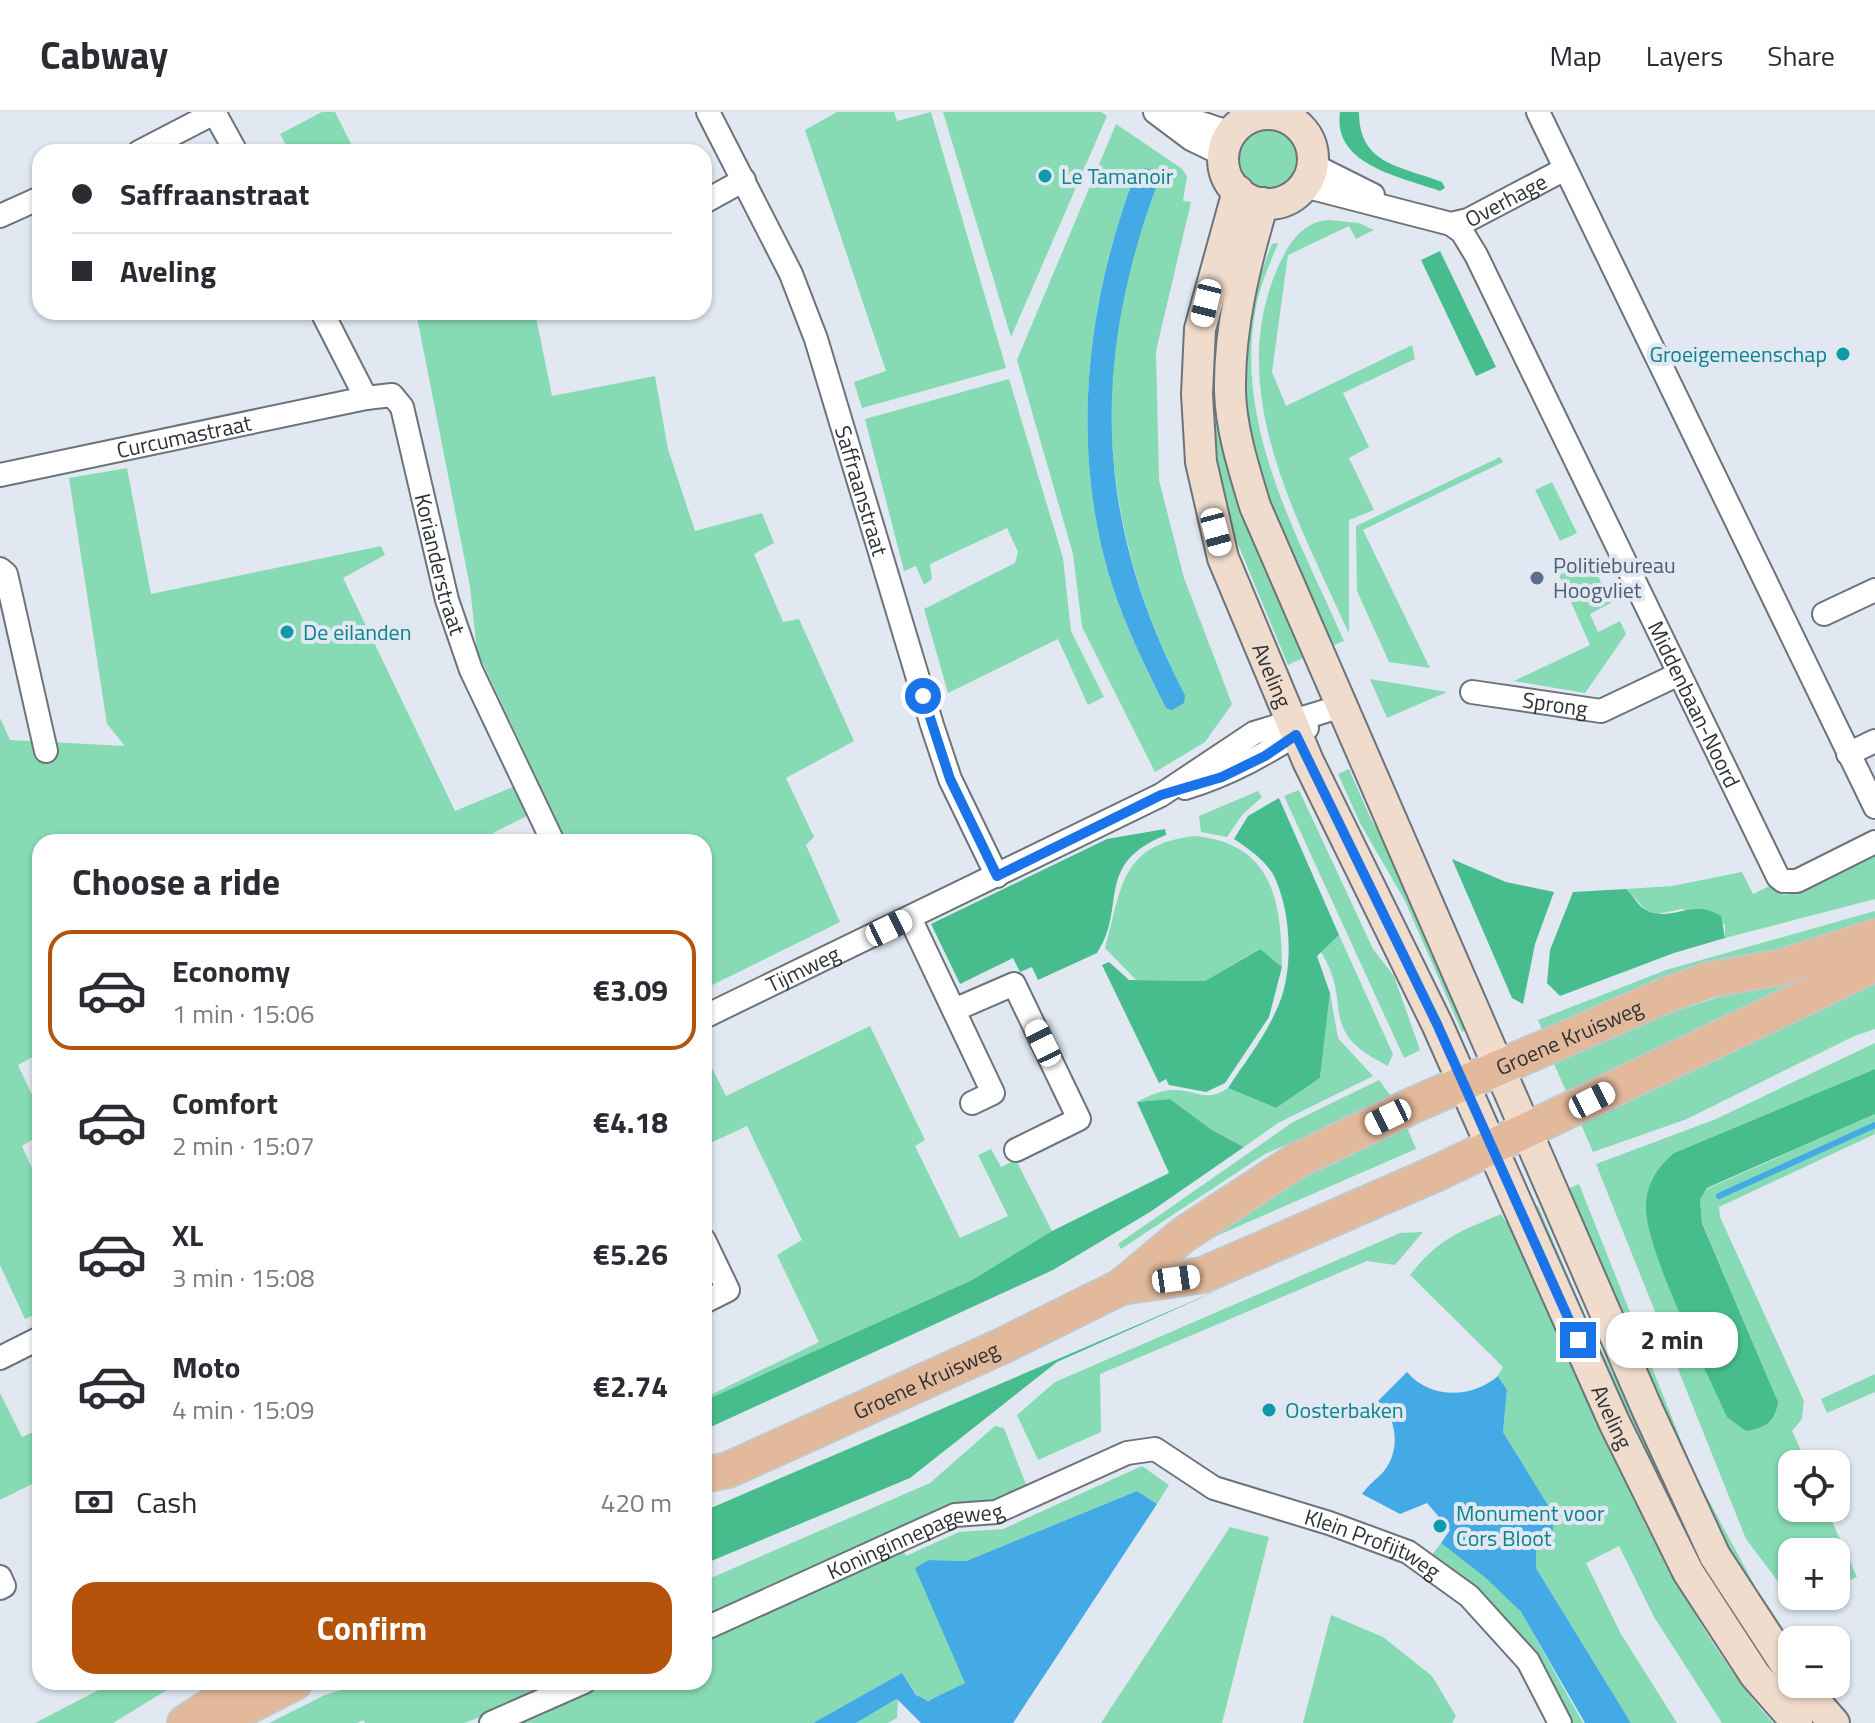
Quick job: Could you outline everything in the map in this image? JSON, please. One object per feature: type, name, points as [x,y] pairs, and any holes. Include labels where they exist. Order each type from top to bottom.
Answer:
[{"type":"main road","points":[[1285,115],[1310,142],[1308,175],[1284,200],[1250,197],[1226,173],[1228,144],[1249,118],[1285,115]]},
{"type":"main road","name":"Aveling","points":[[1250,197],[1230,393],[1236,435],[1255,506],[1524,1131],[1715,1556],[1778,1653]]},
{"type":"main road","name":"Aveling","points":[[1250,197],[1200,329],[1197,394],[1201,462],[1223,558],[1294,728],[1463,1083],[1614,1422],[1688,1572],[1755,1675],[1797,1723]]},
{"type":"main road","name":"Groene Kruisweg","points":[[712,1478],[1002,1346],[1121,1287],[1183,1235],[1296,1161],[1463,1083],[1619,1014],[1708,980],[1782,967],[1875,937]]},
{"type":"main road","name":"Groene Kruisweg","points":[[1121,1287],[1203,1275],[1491,1147],[1875,964]]},
{"type":"main road","points":[[185,1723],[236,1690]]},
{"type":"main road","points":[[215,1723],[279,1690]]},
{"type":"main road","points":[[1812,1698],[1834,1723]]},
{"type":"street","points":[[154,144],[215,112],[232,144]]},
{"type":"street","name":"Saffraanstraat","points":[[708,112],[791,274],[816,339],[941,752],[997,876]]},
{"type":"street","points":[[1155,112],[1191,139],[1228,144]]},
{"type":"street","points":[[1168,112],[1228,144]]},
{"type":"street","points":[[1538,112],[1875,807]]},
{"type":"street","name":"Overhage","points":[[1308,175],[1338,197],[1399,208],[1451,224],[1468,220],[1565,169]]},
{"type":"street","points":[[712,198],[744,180]]},
{"type":"street","points":[[0,216],[32,202]]},
{"type":"street","name":"Middenbaan-Noord","points":[[1451,224],[1462,232],[1476,255],[1778,877],[1783,881],[1797,881],[1875,842]]},
{"type":"street","points":[[326,320],[366,398]]},
{"type":"street","name":"Korianderstraat","points":[[366,398],[392,395],[402,407],[447,600],[466,656],[520,778],[549,834]]},
{"type":"street","name":"Curcumastraat","points":[[0,475],[366,398]]},
{"type":"street","points":[[0,569],[6,574],[46,751]]},
{"type":"street","points":[[1824,614],[1875,590]]},
{"type":"street","name":"Sprong","points":[[1472,692],[1601,711],[1679,674]]},
{"type":"street","name":"Tijmweg","points":[[712,1013],[1161,795],[1254,733],[1294,728],[1342,706]]},
{"type":"street","points":[[1848,754],[1875,741]]},
{"type":"street","points":[[910,918],[993,1093],[972,1103]]},
{"type":"street","points":[[954,1010],[1014,984],[1079,1119],[1016,1150]]},
{"type":"street","points":[[712,1257],[728,1290],[712,1298]]},
{"type":"street","points":[[0,1358],[32,1342]]},
{"type":"street","name":"Klein Profijtweg","points":[[1127,1453],[1155,1449],[1214,1488],[1329,1523],[1408,1552],[1469,1596],[1528,1661],[1560,1723]]},
{"type":"street","name":"Koninginnepageweg","points":[[712,1625],[955,1515],[996,1512],[1127,1453]]},
{"type":"street","points":[[0,1577],[4,1586],[0,1588]]},
{"type":"street","points":[[491,1723],[566,1690]]},
{"type":"green space","points":[[322,112],[335,112],[351,144],[286,144],[280,134]]},
{"type":"green space","points":[[837,112],[894,112],[897,121],[931,112],[1006,368],[862,408],[854,382],[886,371],[805,130]]},
{"type":"green space","points":[[943,112],[1101,112],[1107,116],[1011,337]]},
{"type":"green space","points":[[1340,112],[1359,112],[1366,143],[1385,161],[1442,182],[1445,188],[1440,191],[1390,174],[1358,157],[1347,145],[1340,130]]},
{"type":"green space","points":[[1116,124],[1181,168],[1187,176],[1183,201],[1191,202],[1156,351],[1159,480],[1184,578],[1232,704],[1205,742],[1155,772],[1082,627],[1073,554],[1017,360]],"holes":[[[1145,168],[1115,341],[1111,409],[1113,452],[1126,536],[1137,577],[1150,617],[1185,695],[1166,708],[1130,632],[1112,585],[1099,534],[1091,482],[1088,429],[1089,377],[1105,273],[1136,172]]]},
{"type":"green space","points":[[1268,128],[1280,130],[1290,137],[1297,147],[1297,171],[1290,181],[1280,188],[1268,190],[1256,188],[1246,181],[1239,171],[1237,159],[1239,147],[1246,137],[1256,130]]},
{"type":"green space","points":[[1329,220],[1359,223],[1374,230],[1356,239],[1349,226],[1288,255],[1272,372],[1286,406],[1412,345],[1415,359],[1343,393],[1369,447],[1349,458],[1374,510],[1349,520],[1349,634],[1309,547],[1274,455],[1263,408],[1259,361],[1263,314],[1282,258],[1304,229]]},
{"type":"green space","points":[[1245,243],[1225,340],[1307,656],[1288,665],[1235,537],[1222,486],[1211,415],[1213,322]]},
{"type":"green space","points":[[1278,243],[1256,307],[1251,351],[1254,395],[1274,479],[1344,641],[1334,645],[1270,497],[1255,450],[1247,402],[1246,352],[1254,300],[1272,244]]},
{"type":"green space","points":[[1440,251],[1496,367],[1476,376],[1421,260]]},
{"type":"green space","points":[[418,320],[537,320],[552,396],[655,376],[668,449],[695,531],[762,513],[774,543],[754,554],[783,622],[799,619],[854,741],[786,778],[814,837],[806,845],[840,922],[712,985],[712,834],[563,834],[477,651],[470,587]]},
{"type":"green space","points":[[1009,379],[1063,558],[1071,631],[1104,697],[1088,705],[1058,639],[948,693],[924,609],[1015,563],[1018,552],[1007,528],[930,564],[932,579],[924,585],[916,566],[904,571],[865,419]]},
{"type":"green space","points":[[1500,457],[1503,462],[1363,530],[1430,668],[1389,662],[1357,591],[1356,526]]},
{"type":"green space","points":[[127,468],[151,594],[381,546],[385,555],[343,578],[455,811],[513,787],[527,816],[491,834],[32,834],[32,1057],[18,1065],[32,1095],[32,1140],[22,1146],[32,1168],[32,1316],[25,1319],[0,1265],[0,718],[10,740],[125,746],[107,724],[69,478]]},
{"type":"green space","points":[[1552,482],[1577,533],[1560,541],[1535,490]]},
{"type":"green space","points":[[1594,568],[1611,603],[1590,614],[1598,632],[1620,621],[1626,634],[1585,693],[1514,681],[1590,645],[1559,575],[1572,569],[1576,577]]},
{"type":"green space","points":[[1370,679],[1447,692],[1387,718]]},
{"type":"green space","points":[[1349,769],[1370,817],[1415,897],[1471,1028],[1462,1032],[1405,901],[1360,823],[1338,774]]},
{"type":"green space","points":[[1299,790],[1373,949],[1394,976],[1420,1050],[1404,1058],[1284,796]]},
{"type":"green space","points":[[1258,791],[1262,797],[1242,815],[1227,837],[1201,832],[1199,816]]},
{"type":"green space","points":[[1279,798],[1339,935],[1317,956],[1330,993],[1320,1078],[1276,1108],[1228,1088],[1268,1026],[1279,1004],[1287,974],[1287,922],[1280,890],[1266,865],[1234,839],[1248,816]]},
{"type":"green space","points":[[1165,829],[1166,835],[1143,846],[1120,873],[1111,919],[1097,953],[1038,980],[1032,967],[1020,972],[1013,958],[960,984],[931,924],[1107,839]]},
{"type":"green space","points":[[1195,836],[1221,841],[1241,850],[1257,863],[1275,898],[1282,967],[1259,949],[1205,981],[1136,980],[1105,948],[1121,888],[1138,859],[1152,848]]},
{"type":"green space","points":[[1875,853],[1875,899],[1725,938],[1725,925],[1682,909],[1657,914],[1646,910],[1626,889],[1672,886],[1742,872],[1753,894],[1772,885],[1783,895],[1791,894]]},
{"type":"green space","points":[[1452,859],[1506,882],[1554,892],[1535,944],[1523,1004],[1512,998]]},
{"type":"green space","points":[[1626,889],[1641,906],[1657,914],[1692,909],[1711,911],[1721,916],[1725,938],[1674,953],[1560,996],[1547,983],[1550,950],[1573,892]]},
{"type":"green space","points":[[1875,911],[1875,930],[1544,1035],[1538,1020],[1666,970]]},
{"type":"green space","points":[[1339,935],[1393,1054],[1388,1066],[1365,1053],[1343,1028],[1331,971],[1321,952]]},
{"type":"green space","points":[[1875,945],[1570,1100],[1554,1064],[1659,1017]]},
{"type":"green space","points":[[1260,949],[1282,967],[1269,1017],[1225,1083],[1206,1092],[1169,1085],[1166,1079],[1159,1083],[1102,965],[1109,962],[1129,980],[1205,981]]},
{"type":"green space","points":[[1875,969],[1875,1029],[1852,1037],[1687,1119],[1593,1152],[1579,1120]]},
{"type":"green space","points":[[1330,993],[1338,1038],[1373,1076],[1278,1123],[1244,1147],[1212,1130],[1170,1099],[1137,1102],[1169,1090],[1214,1095],[1228,1088],[1276,1108],[1320,1078]]},
{"type":"green space","points":[[870,1026],[925,1140],[915,1146],[960,1238],[1008,1216],[978,1155],[991,1149],[1001,1167],[1016,1160],[1052,1231],[972,1280],[712,1397],[712,1394],[819,1342],[777,1255],[802,1240],[747,1126],[712,1142],[712,1068],[726,1096]]},
{"type":"green space","points":[[1875,1043],[1875,1069],[1674,1153],[1651,1182],[1778,1402],[1702,1222],[1700,1200],[1707,1189],[1875,1114],[1875,1134],[1719,1207],[1720,1217],[1804,1401],[1802,1419],[1792,1431],[1801,1450],[1778,1450],[1778,1522],[1832,1522],[1839,1538],[1778,1538],[1778,1581],[1746,1539],[1596,1164],[1716,1119]]},
{"type":"green space","points":[[1875,1069],[1875,1114],[1707,1188],[1700,1200],[1702,1223],[1778,1402],[1768,1423],[1746,1431],[1727,1417],[1665,1279],[1648,1225],[1646,1206],[1651,1183],[1674,1153]]},
{"type":"green space","points":[[1379,1080],[1393,1099],[1265,1154],[1121,1249],[1118,1244],[1293,1122]]},
{"type":"green space","points":[[1170,1099],[1212,1130],[1244,1147],[1150,1212],[1053,1270],[712,1426],[712,1397],[972,1280],[1052,1231],[1169,1173],[1137,1102]]},
{"type":"green space","points":[[1404,1120],[1416,1149],[1191,1247],[1244,1205]]},
{"type":"green space","points":[[1579,1184],[1694,1473],[1756,1588],[1781,1626],[1778,1626],[1778,1635],[1721,1545],[1566,1190]]},
{"type":"green space","points":[[1538,1206],[1587,1320],[1701,1554],[1754,1645],[1778,1677],[1778,1688],[1680,1544],[1528,1210]]},
{"type":"green space","points":[[1501,1214],[1506,1222],[1516,1220],[1648,1508],[1644,1522],[1718,1651],[1773,1723],[1722,1723],[1654,1617],[1619,1546],[1586,1563],[1621,1634],[1677,1723],[1631,1723],[1536,1568],[1536,1550],[1546,1542],[1552,1513],[1503,1432],[1507,1390],[1498,1376],[1503,1367],[1410,1275],[1440,1244]]},
{"type":"green space","points":[[1423,1232],[1395,1265],[1367,1261],[1100,1374],[1101,1432],[1038,1460],[1017,1415],[1055,1382],[1400,1233]]},
{"type":"green space","points":[[1221,1289],[1057,1362],[910,1478],[712,1561],[712,1508]]},
{"type":"green space","points":[[1875,1374],[1875,1392],[1827,1413],[1821,1399]]},
{"type":"green space","points":[[0,1393],[22,1437],[32,1433],[32,1484],[0,1500]]},
{"type":"green space","points":[[995,1426],[1004,1428],[1027,1487],[712,1617],[712,1578],[930,1483]]},
{"type":"green space","points":[[1142,1466],[1169,1485],[1157,1504],[1137,1491],[966,1561],[929,1560],[965,1683],[935,1700],[920,1700],[902,1673],[813,1723],[511,1723],[586,1690],[712,1690],[712,1633],[902,1548],[906,1556],[959,1532],[1003,1529]]},
{"type":"green space","points":[[1230,1527],[1269,1537],[1222,1723],[1101,1723]]},
{"type":"green space","points":[[1441,1543],[1487,1578],[1521,1612],[1583,1723],[1570,1723],[1524,1641],[1484,1595],[1432,1555]]},
{"type":"green space","points":[[1850,1561],[1857,1577],[1850,1580]]},
{"type":"green space","points":[[1331,1615],[1383,1637],[1432,1676],[1456,1716],[1452,1723],[1303,1723]]},
{"type":"green space","points":[[99,1690],[167,1690],[113,1723],[35,1723]]},
{"type":"green space","points":[[340,1690],[545,1690],[465,1723],[365,1723],[363,1720],[357,1723],[269,1723]]},
{"type":"green space","points":[[1785,1698],[1794,1698],[1813,1723],[1802,1723]]},
{"type":"green space","points":[[898,1699],[897,1718],[888,1723],[856,1723]]},
{"type":"water","points":[[1145,168],[1158,172],[1158,182],[1136,249],[1121,314],[1113,378],[1112,442],[1119,504],[1133,567],[1155,630],[1185,695],[1184,703],[1172,710],[1166,708],[1144,663],[1112,585],[1099,534],[1091,482],[1088,429],[1089,377],[1105,273],[1136,172]]},
{"type":"water","points":[[1407,1372],[1416,1381],[1439,1391],[1451,1393],[1476,1389],[1498,1376],[1507,1390],[1503,1432],[1552,1512],[1553,1531],[1536,1550],[1536,1568],[1631,1723],[1585,1723],[1521,1612],[1486,1578],[1441,1543],[1450,1530],[1427,1503],[1400,1514],[1362,1494],[1384,1471],[1395,1444],[1393,1425],[1378,1401]]},
{"type":"water","points":[[1137,1491],[1157,1504],[1013,1723],[921,1723],[897,1699],[856,1723],[813,1723],[902,1673],[916,1695],[928,1701],[965,1683],[915,1568],[929,1560],[966,1561]]},
{"type":"waterway","points":[[1719,1196],[1875,1125]]},
{"type":"place","name":"Le Tamanoir","points":[[1045,176]]},
{"type":"place","name":"Groeigemeenschap","points":[[1843,354]]},
{"type":"place","name":"Politiebureau Hoogvliet","points":[[1537,578]]},
{"type":"place","name":"De eilanden","points":[[287,632]]},
{"type":"place","name":"Oosterbaken","points":[[1269,1410]]},
{"type":"place","name":"Monument voor Cors Bloot","points":[[1440,1526]]},
{"type":"route","points":[[923,696],[950,779],[997,876],[1161,795],[1222,777],[1265,756],[1296,735],[1437,1024],[1578,1340]]}]
